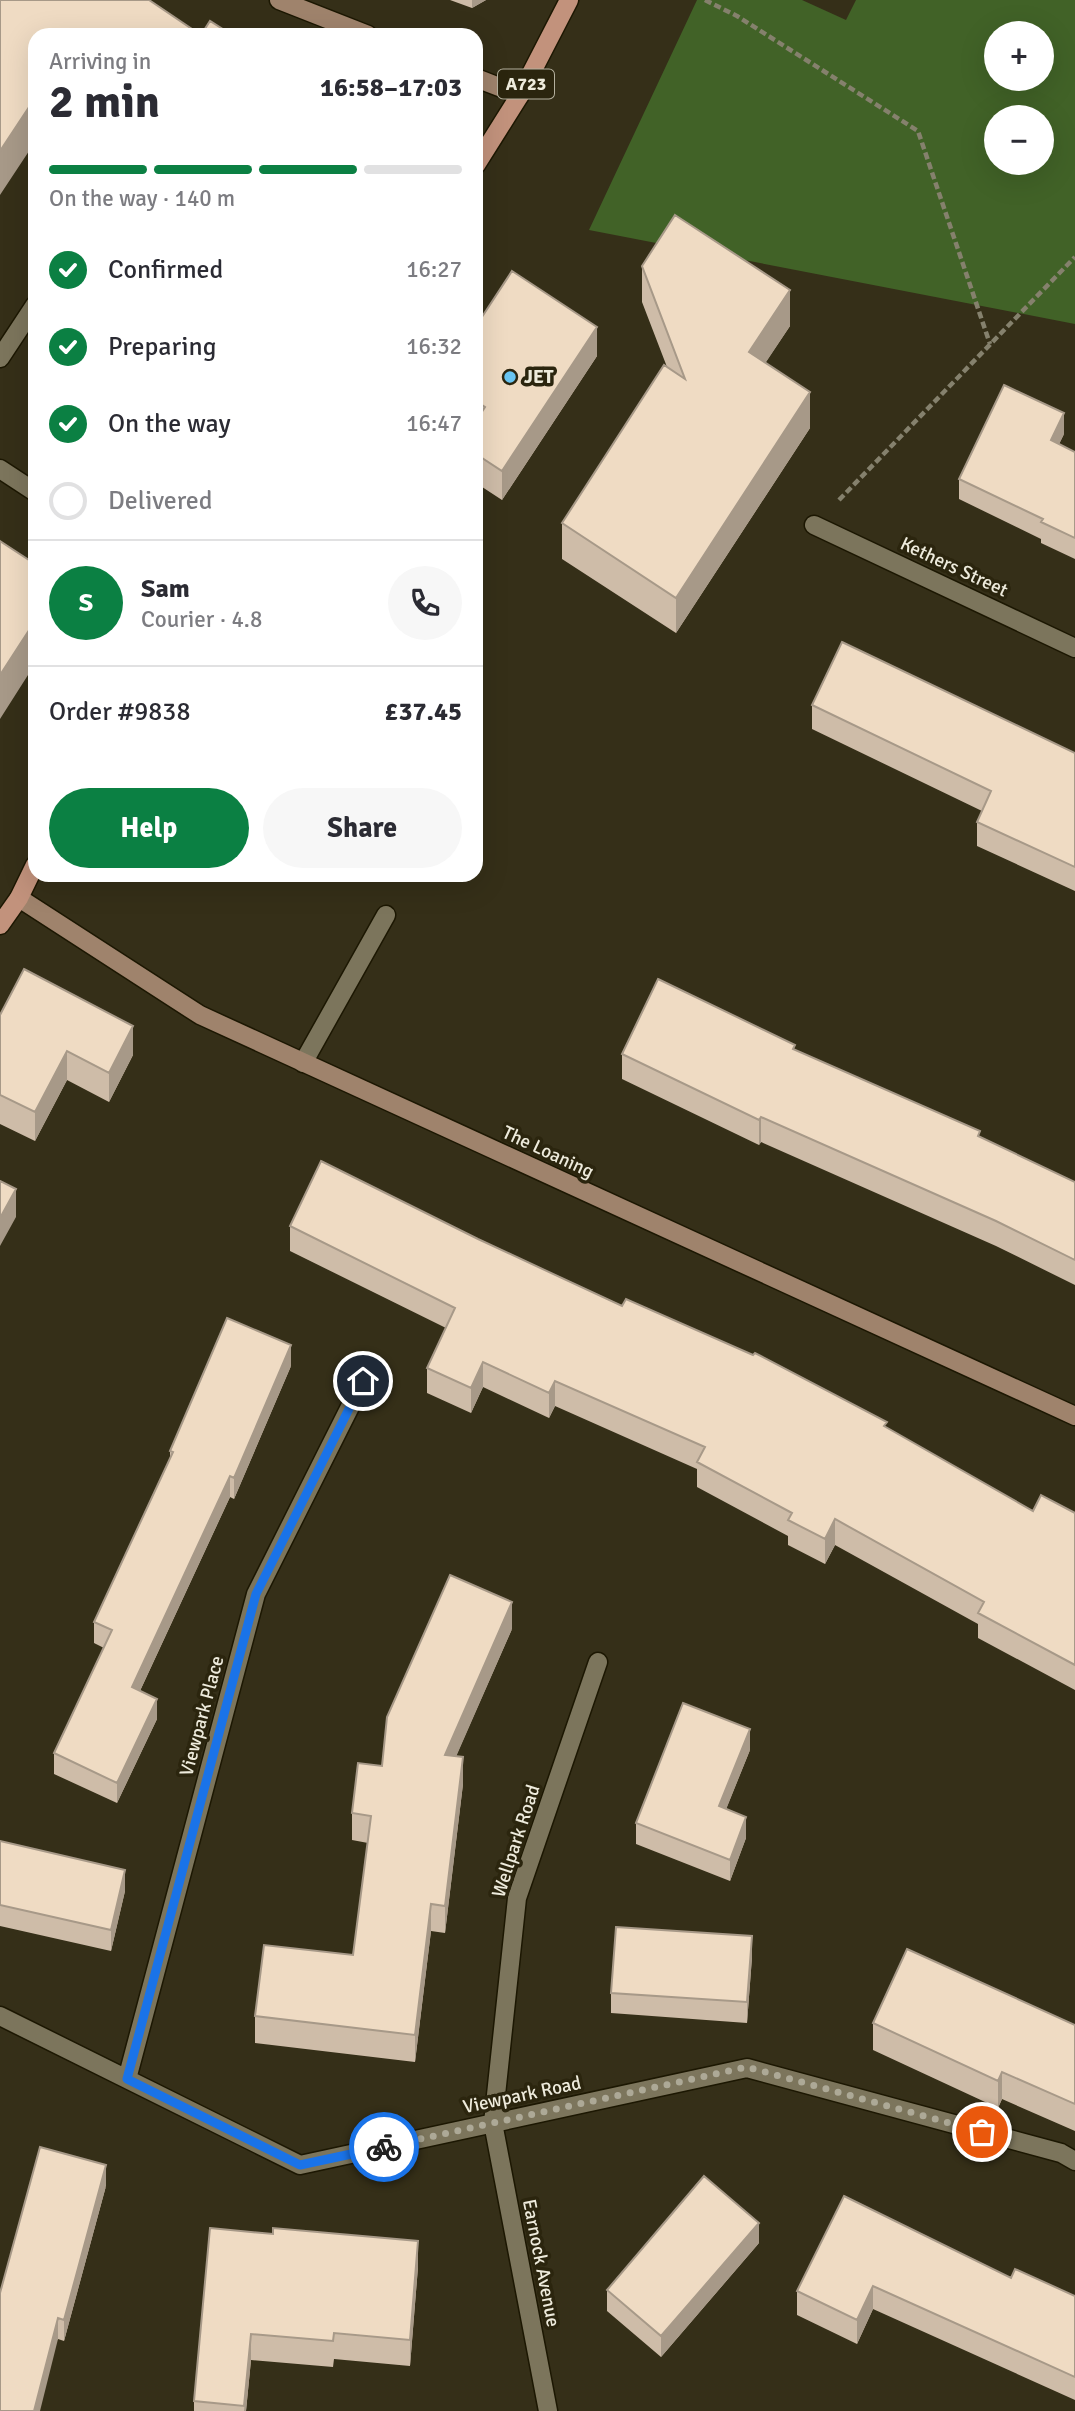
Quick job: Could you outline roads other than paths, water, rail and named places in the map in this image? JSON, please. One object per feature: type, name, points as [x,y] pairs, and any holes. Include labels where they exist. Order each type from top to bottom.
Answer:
[{"type":"main road","name":"A723","points":[[483,154],[520,95],[569,0]]},
{"type":"main road","points":[[0,925],[28,879]]},
{"type":"street","points":[[279,0],[350,28]]},
{"type":"street","points":[[483,81],[520,95]]},
{"type":"street","points":[[0,358],[28,316]]},
{"type":"street","points":[[0,469],[28,487]]},
{"type":"street","name":"Kethers Street","points":[[814,525],[1075,648]]},
{"type":"street","name":"The Loaning","points":[[19,898],[200,1015],[1075,1416]]},
{"type":"street","points":[[303,1063],[386,915]]},
{"type":"street","name":"Viewpark Place","points":[[127,2079],[256,1594],[363,1381]]},
{"type":"street","name":"Wellpark Road","points":[[493,2123],[517,1898],[598,1662]]},
{"type":"street","name":"Viewpark Road","points":[[0,2016],[300,2165],[747,2067],[1061,2153],[1075,2161]]},
{"type":"street","name":"Earnock Avenue","points":[[493,2123],[548,2411]]},
{"type":"place","name":"JET","points":[[510,377]]}]
